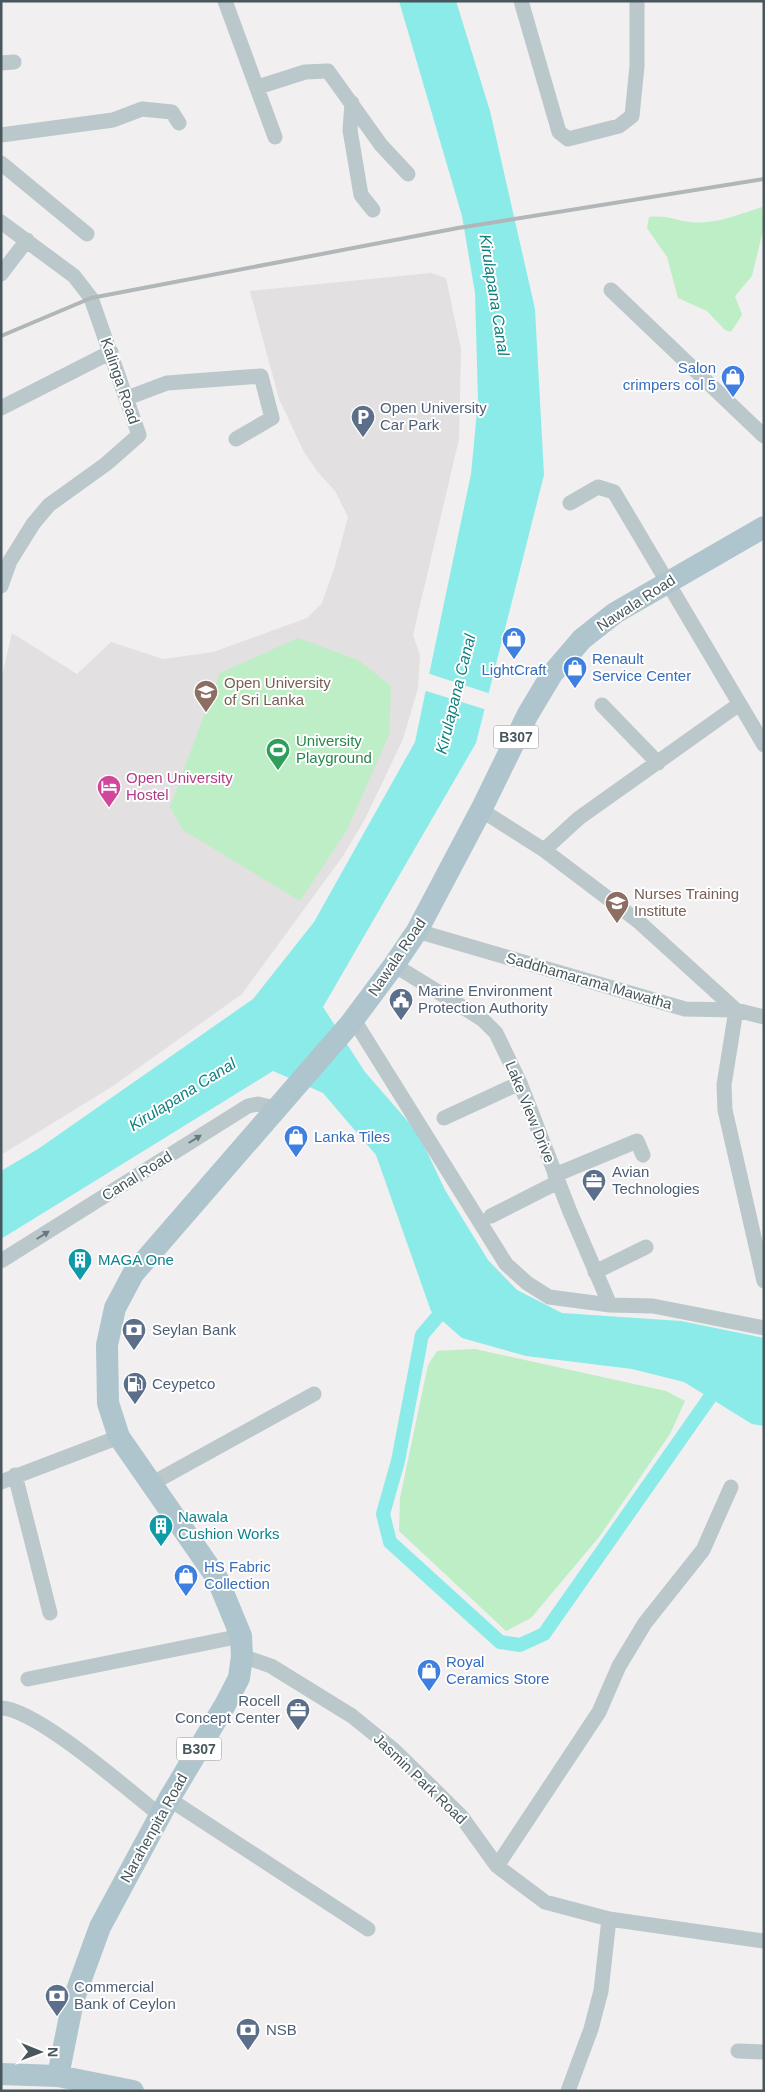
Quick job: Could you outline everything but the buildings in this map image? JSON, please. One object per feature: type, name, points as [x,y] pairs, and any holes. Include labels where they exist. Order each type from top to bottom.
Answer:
[{"type":"main road","name":"Nawala Road","points":[[119,1437],[108,1404],[107,1345],[115,1308],[133,1274],[352,1022],[394,965],[417,930],[481,810],[528,714],[552,674],[582,639],[614,613],[764,528]]},
{"type":"main road","name":"B307","points":[[119,1437],[217,1578],[242,1646]]},
{"type":"main road","name":"Narahenpita Road","points":[[58,2083],[73,2001],[100,1927],[164,1807],[226,1705],[239,1678],[242,1646]]},
{"type":"main road","points":[[1,2074],[58,2083],[133,2091]]},
{"type":"street","points":[[225,1],[258,87],[275,138]]},
{"type":"street","points":[[522,1],[559,132],[568,138],[619,126],[632,116],[637,66],[637,1]]},
{"type":"street","points":[[258,87],[305,72],[328,72],[352,102],[381,145],[408,174]]},
{"type":"street","points":[[352,102],[350,130],[361,195],[373,210]]},
{"type":"street","points":[[1,135],[113,120],[142,108],[172,112],[179,124]]},
{"type":"street","points":[[1,163],[88,234]]},
{"type":"street","name":"Kalinga Road","points":[[1,222],[74,276],[91,298],[139,435],[106,464],[48,505],[33,524],[10,561],[1,586]]},
{"type":"street","points":[[1,274],[26,240]]},
{"type":"street","points":[[611,290],[764,436]]},
{"type":"street","points":[[1,408],[111,352]]},
{"type":"street","points":[[127,398],[167,384],[260,376],[272,418],[236,439]]},
{"type":"street","points":[[570,503],[598,486],[614,492],[738,705],[764,745]]},
{"type":"street","points":[[602,705],[658,763]]},
{"type":"street","points":[[544,850],[579,818],[738,705]]},
{"type":"street","points":[[481,810],[544,850],[638,921],[736,1010],[724,1085],[725,1110],[764,1281]]},
{"type":"street","name":"Saddhamarama Mawatha","points":[[417,930],[685,1009],[736,1010],[764,1017]]},
{"type":"street","name":"Lake View Drive","points":[[394,965],[482,1019],[496,1033],[520,1083],[557,1179],[610,1305]]},
{"type":"street","points":[[352,1022],[506,1264],[527,1283],[549,1297],[610,1305],[653,1306],[764,1328]]},
{"type":"street","points":[[444,1118],[520,1083]]},
{"type":"street","name":"Canal Road","points":[[1,1261],[248,1106],[282,1101]]},
{"type":"street","points":[[491,1216],[557,1179],[637,1141],[643,1155]]},
{"type":"street","points":[[596,1272],[646,1247]]},
{"type":"street","points":[[151,1484],[314,1394]]},
{"type":"street","points":[[1,1482],[119,1437]]},
{"type":"street","points":[[16,1476],[50,1612]]},
{"type":"street","points":[[497,1866],[599,1712],[618,1666],[645,1623],[703,1550],[731,1487]]},
{"type":"street","points":[[28,1679],[242,1646]]},
{"type":"street","name":"Jasmin Park Road","points":[[242,1646],[352,1716],[394,1750],[461,1816],[497,1866],[545,1902],[610,1919],[764,1941]]},
{"type":"street","points":[[1,1708],[9,1708],[39,1721],[164,1807],[368,1929]]},
{"type":"street","points":[[568,2091],[591,2029],[601,1991],[610,1919]]},
{"type":"street","points":[[738,2051],[764,2052]]},
{"type":"shaded area","name":"Open University of Sri Lanka","points":[[431,273],[446,278],[461,349],[459,439],[413,635],[420,655],[418,688],[403,739],[365,819],[343,856],[242,994],[113,1086],[1,1155],[1,680],[12,633],[77,674],[111,642],[163,659],[213,652],[307,618],[322,603],[334,569],[348,517],[335,491],[317,471],[304,452],[279,399],[250,291]]},
{"type":"green space","points":[[762,207],[764,226],[752,276],[735,296],[742,315],[731,332],[725,330],[707,311],[678,298],[667,257],[647,228],[649,217],[666,217],[699,223],[727,218]]},
{"type":"green space","name":"University Playground","points":[[298,638],[358,660],[391,686],[389,735],[347,830],[300,901],[183,830],[170,807],[220,673]]},
{"type":"green space","points":[[475,1349],[666,1391],[685,1401],[670,1434],[599,1537],[531,1618],[506,1631],[399,1531],[400,1498],[428,1365],[437,1351]]},
{"type":"water","name":"Kirulapana Canal","points":[[399,1],[456,1],[490,111],[535,309],[544,475],[476,743],[323,1007],[365,1072],[418,1133],[445,1190],[488,1260],[517,1290],[562,1313],[681,1321],[764,1338],[764,1426],[752,1424],[684,1382],[632,1369],[526,1356],[462,1338],[431,1311],[376,1155],[323,1093],[273,1071],[1,1239],[1,1171],[38,1149],[253,999],[314,922],[415,742],[471,474],[478,401],[475,293],[462,216]]},
{"type":"pier","points":[[427,673],[491,694],[487,710],[423,690]]},
{"type":"waterway","points":[[450,1302],[422,1335],[398,1461],[383,1514],[390,1542],[500,1642],[520,1645],[544,1634],[720,1383]]},
{"type":"railway","points":[[1,336],[91,298],[458,228],[764,179]]},
{"type":"place","name":"Salon crimpers col 5","points":[[733,398]]},
{"type":"place","name":"Open University Car Park","points":[[363,438]]},
{"type":"place","name":"LightCraft","points":[[514,660]]},
{"type":"place","name":"Renault Service Center","points":[[575,689]]},
{"type":"place","name":"Open University of Sri Lanka","points":[[206,713]]},
{"type":"place","name":"University Playground","points":[[278,771]]},
{"type":"place","name":"Open University Hostel","points":[[109,808]]},
{"type":"place","name":"Nurses Training Institute","points":[[617,924]]},
{"type":"place","name":"Marine Environment Protection Authority","points":[[401,1021]]},
{"type":"place","name":"Lanka Tiles","points":[[296,1158]]},
{"type":"place","name":"Avian Technologies","points":[[594,1202]]},
{"type":"place","name":"MAGA One","points":[[80,1281]]},
{"type":"place","name":"Seylan Bank","points":[[134,1351]]},
{"type":"place","name":"Ceypetco","points":[[135,1405]]},
{"type":"place","name":"Nawala Cushion Works","points":[[161,1547]]},
{"type":"place","name":"HS Fabric Collection","points":[[186,1597]]},
{"type":"place","name":"Royal Ceramics Store","points":[[429,1692]]},
{"type":"place","name":"Rocell Concept Center","points":[[298,1731]]},
{"type":"place","name":"Commercial Bank of Ceylon","points":[[57,2017]]},
{"type":"place","name":"NSB","points":[[248,2051]]}]
